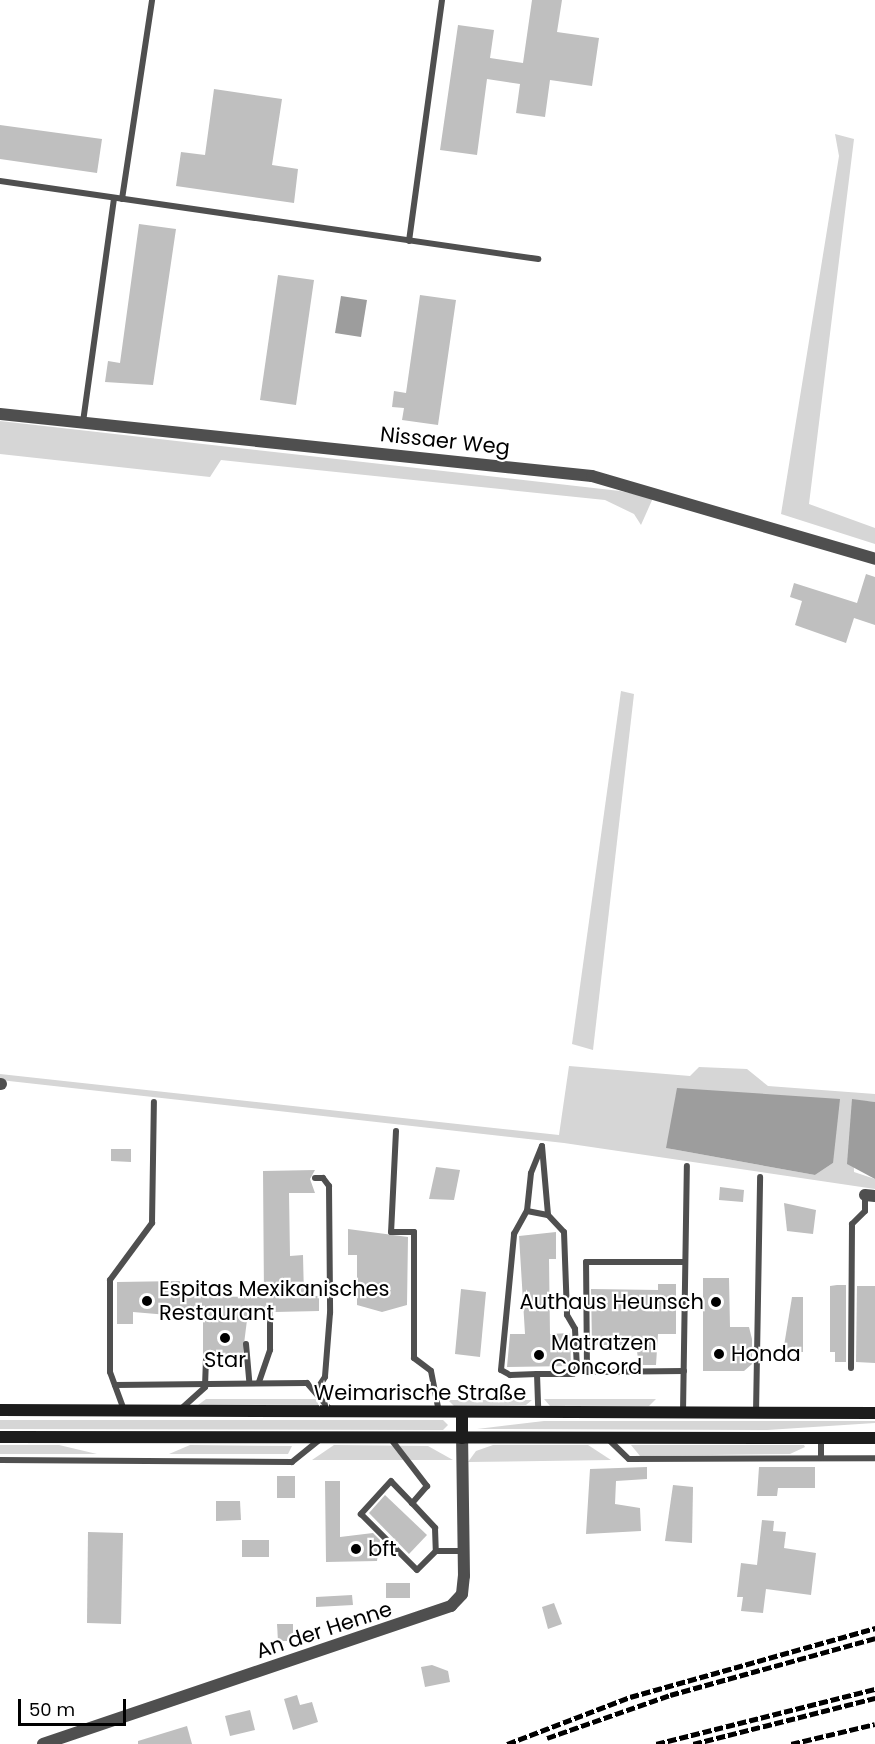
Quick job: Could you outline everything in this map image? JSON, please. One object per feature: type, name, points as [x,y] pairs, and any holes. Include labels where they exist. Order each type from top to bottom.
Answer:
[{"type":"main road","name":"Weimarische Straße","points":[[0,1410],[875,1413]]},
{"type":"main road","points":[[462,1412],[462,1438]]},
{"type":"main road","points":[[0,1437],[875,1438]]},
{"type":"street","name":"Nissaer Weg","points":[[0,414],[592,476],[875,558]]},
{"type":"street","name":"An der Henne","points":[[43,1744],[435,1614],[462,1594],[464,1551],[462,1438]]},
{"type":"lane","points":[[122,199],[152,0]]},
{"type":"lane","points":[[409,241],[442,0]]},
{"type":"lane","points":[[0,181],[538,259]]},
{"type":"lane","points":[[83,422],[114,198]]},
{"type":"lane","points":[[124,1410],[110,1371],[110,1280],[152,1223],[154,1102]]},
{"type":"lane","points":[[396,1131],[390,1232],[414,1232],[414,1358],[432,1371],[439,1412]]},
{"type":"lane","points":[[527,1211],[548,1215],[564,1232],[567,1315],[574,1329],[577,1369],[573,1374],[510,1375],[501,1370],[514,1234],[527,1211],[531,1173],[542,1146],[548,1215]]},
{"type":"lane","points":[[684,1412],[687,1166]]},
{"type":"lane","points":[[756,1413],[760,1177]]},
{"type":"lane","points":[[315,1178],[323,1178],[329,1186],[330,1313],[325,1377],[316,1391]]},
{"type":"lane","points":[[850,1368],[852,1224],[865,1211],[870,1195]]},
{"type":"lane","points":[[684,1371],[587,1372],[586,1262],[685,1262]]},
{"type":"lane","points":[[259,1382],[270,1350],[270,1312]]},
{"type":"lane","points":[[246,1344],[249,1382]]},
{"type":"lane","points":[[179,1411],[205,1387],[206,1360]]},
{"type":"lane","points":[[537,1374],[538,1412]]},
{"type":"lane","points":[[115,1385],[205,1387],[249,1382],[307,1383],[333,1412]]},
{"type":"lane","points":[[390,1438],[427,1486],[412,1503]]},
{"type":"lane","points":[[607,1438],[629,1458],[875,1458]]},
{"type":"lane","points":[[0,1460],[292,1462],[320,1439]]},
{"type":"lane","points":[[820,1458],[821,1439]]},
{"type":"lane","points":[[391,1481],[412,1503],[435,1528],[435,1551],[417,1570],[361,1514],[391,1481]]},
{"type":"lane","points":[[435,1551],[464,1551]]},
{"type":"shaded area","points":[[835,134],[854,139],[809,504],[875,528],[875,544],[781,514],[839,156]]},
{"type":"shaded area","points":[[341,296],[367,300],[361,337],[335,333]]},
{"type":"shaded area","points":[[0,421],[620,491],[653,498],[641,525],[634,514],[605,500],[221,460],[210,477],[0,454]]},
{"type":"shaded area","points":[[621,691],[634,694],[593,1050],[572,1044]]},
{"type":"shaded area","points":[[569,1066],[690,1076],[699,1067],[747,1069],[768,1086],[875,1094],[875,1102],[852,1100],[854,1172],[875,1179],[875,1189],[564,1143],[0,1080],[0,1074],[559,1135]],"holes":[[[666,1148],[833,1163],[815,1175]]]},
{"type":"shaded area","points":[[677,1088],[840,1099],[833,1163],[815,1175],[666,1148]]},
{"type":"shaded area","points":[[852,1099],[875,1102],[875,1179],[847,1164]]},
{"type":"shaded area","points":[[206,1399],[316,1399],[319,1406],[198,1405]]},
{"type":"shaded area","points":[[544,1399],[656,1399],[649,1406],[550,1406]]},
{"type":"shaded area","points":[[448,1400],[532,1400],[526,1405],[454,1406]]},
{"type":"shaded area","points":[[0,1420],[443,1420],[448,1425],[443,1430],[0,1429]]},
{"type":"shaded area","points":[[544,1421],[875,1421],[875,1423],[767,1430],[477,1429]]},
{"type":"shaded area","points":[[0,1445],[59,1445],[97,1454],[0,1454]]},
{"type":"shaded area","points":[[190,1445],[292,1446],[288,1454],[169,1454]]},
{"type":"shaded area","points":[[334,1445],[428,1446],[453,1460],[312,1460]]},
{"type":"shaded area","points":[[493,1445],[588,1445],[611,1460],[468,1462],[476,1451]]},
{"type":"shaded area","points":[[631,1445],[804,1445],[805,1447],[790,1454],[640,1456]]},
{"type":"building","points":[[532,0],[562,0],[557,32],[599,38],[592,86],[550,80],[545,117],[516,113],[520,84],[487,79],[477,155],[440,150],[458,25],[494,30],[490,58],[523,63]]},
{"type":"building","points":[[214,89],[282,99],[272,165],[298,169],[294,203],[176,186],[181,152],[205,155]]},
{"type":"building","points":[[0,125],[102,139],[97,173],[0,159]]},
{"type":"building","points":[[139,224],[176,229],[153,385],[105,382],[108,361],[120,363]]},
{"type":"building","points":[[278,275],[314,280],[296,405],[260,400]]},
{"type":"building","points":[[420,295],[456,300],[438,425],[402,420],[404,408],[392,407],[394,391],[406,393]]},
{"type":"building","points":[[866,574],[875,577],[875,625],[854,618],[846,643],[795,625],[802,601],[790,597],[794,583],[857,603]]},
{"type":"building","points":[[111,1149],[131,1149],[131,1162],[111,1161]]},
{"type":"building","points":[[436,1167],[460,1170],[454,1200],[429,1199]]},
{"type":"building","points":[[315,1170],[310,1179],[315,1193],[289,1193],[290,1256],[303,1255],[304,1296],[319,1296],[319,1311],[275,1312],[269,1307],[248,1312],[242,1360],[203,1356],[203,1318],[133,1312],[133,1324],[117,1324],[117,1282],[180,1281],[180,1296],[264,1297],[263,1171]]},
{"type":"building","points":[[720,1187],[744,1190],[743,1202],[719,1200]]},
{"type":"building","points":[[784,1203],[816,1210],[813,1234],[787,1231]]},
{"type":"building","points":[[348,1229],[408,1237],[407,1305],[382,1312],[357,1305],[357,1255],[348,1255]]},
{"type":"building","points":[[556,1232],[556,1259],[549,1259],[550,1334],[570,1333],[571,1366],[507,1367],[510,1334],[525,1334],[519,1236]]},
{"type":"building","name":"Authaus Heunsch","points":[[703,1278],[729,1278],[730,1327],[749,1327],[752,1339],[752,1364],[744,1371],[703,1371]]},
{"type":"building","points":[[658,1284],[676,1284],[676,1334],[658,1334],[656,1365],[639,1365],[636,1345],[592,1345],[591,1289],[658,1290]]},
{"type":"building","points":[[846,1285],[846,1362],[835,1362],[835,1352],[830,1352],[830,1286]]},
{"type":"building","points":[[857,1286],[875,1286],[875,1363],[856,1362]]},
{"type":"building","points":[[461,1289],[486,1292],[480,1357],[455,1354]]},
{"type":"building","points":[[792,1297],[803,1297],[803,1352],[783,1352]]},
{"type":"building","points":[[647,1467],[647,1479],[616,1481],[615,1504],[640,1508],[641,1531],[586,1534],[590,1469]]},
{"type":"building","points":[[759,1467],[815,1467],[815,1488],[778,1488],[777,1496],[757,1496]]},
{"type":"building","points":[[277,1476],[295,1476],[295,1498],[277,1498]]},
{"type":"building","points":[[325,1481],[340,1481],[340,1537],[373,1533],[380,1540],[377,1561],[326,1562]]},
{"type":"building","points":[[673,1485],[693,1487],[692,1543],[665,1541]]},
{"type":"building","points":[[385,1495],[427,1535],[409,1554],[369,1513]]},
{"type":"building","points":[[216,1501],[240,1501],[241,1520],[216,1521]]},
{"type":"building","points":[[762,1520],[774,1521],[773,1531],[786,1532],[784,1548],[816,1553],[811,1595],[766,1589],[763,1613],[741,1611],[743,1597],[737,1597],[741,1563],[757,1565]]},
{"type":"building","points":[[88,1532],[123,1533],[121,1624],[87,1623]]},
{"type":"building","points":[[242,1540],[269,1540],[269,1557],[242,1557]]},
{"type":"building","points":[[386,1583],[410,1583],[410,1598],[386,1598]]},
{"type":"building","points":[[352,1595],[353,1605],[316,1607],[316,1597]]},
{"type":"building","points":[[554,1603],[562,1624],[548,1629],[542,1607]]},
{"type":"building","points":[[277,1624],[293,1624],[293,1641],[278,1641]]},
{"type":"building","points":[[432,1665],[448,1671],[450,1682],[425,1687],[421,1667]]},
{"type":"building","points":[[297,1695],[300,1705],[312,1702],[318,1722],[293,1730],[284,1699]]},
{"type":"building","points":[[250,1710],[255,1730],[230,1736],[225,1716]]},
{"type":"building","points":[[187,1726],[192,1744],[138,1744],[138,1741]]},
{"type":"railway","points":[[507,1744],[630,1697],[875,1628]]},
{"type":"railway","points":[[547,1738],[670,1695],[875,1638]]},
{"type":"railway","points":[[656,1744],[875,1689]]},
{"type":"railway","points":[[693,1744],[875,1698]]},
{"type":"railway","points":[[791,1744],[875,1724]]},
{"type":"place","name":"Espitas Mexikanisches Restaurant","points":[[147,1301]]},
{"type":"place","name":"Authaus Heunsch","points":[[716,1302]]},
{"type":"place","name":"Star","points":[[225,1338]]},
{"type":"place","name":"Honda","points":[[719,1354]]},
{"type":"place","name":"Matratzen Concord","points":[[539,1355]]},
{"type":"place","name":"bft","points":[[356,1549]]}]
